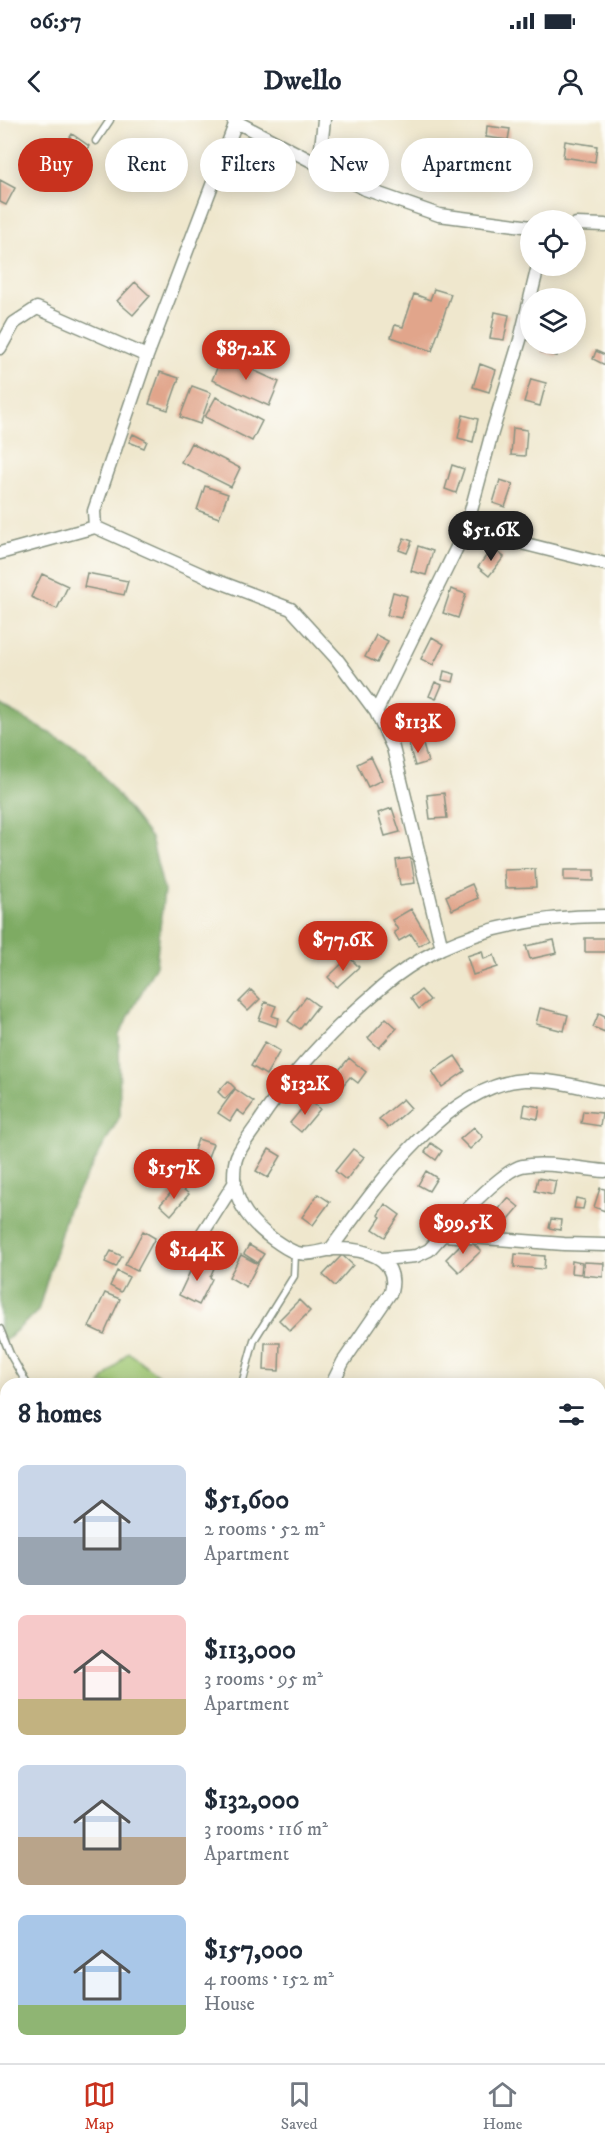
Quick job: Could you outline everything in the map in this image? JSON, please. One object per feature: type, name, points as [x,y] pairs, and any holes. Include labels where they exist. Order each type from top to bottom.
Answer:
[{"type":"street","points":[[322,138],[324,120]]},
{"type":"street","points":[[95,527],[94,511],[147,356],[235,121],[308,160]]},
{"type":"street","points":[[374,192],[439,215],[520,226]]},
{"type":"street","points":[[586,224],[605,225]]},
{"type":"street","points":[[376,712],[466,529],[520,340],[536,276]]},
{"type":"street","points":[[0,348],[14,323],[37,308],[147,356]]},
{"type":"street","points":[[0,553],[95,527],[207,577],[291,609],[336,658],[376,712],[393,748],[442,948]]},
{"type":"street","points":[[466,529],[605,564]]},
{"type":"street","points":[[605,916],[550,918],[496,928],[442,948],[412,964],[382,987],[325,1042],[272,1102],[237,1156],[234,1169],[238,1199],[245,1213],[268,1236],[295,1253],[306,1254],[330,1250],[341,1244],[398,1162],[458,1105],[473,1096],[490,1088],[523,1080],[543,1081],[605,1092]]},
{"type":"street","points":[[341,1244],[382,1259],[406,1258],[424,1254],[492,1184],[515,1168],[544,1165],[605,1171]]},
{"type":"street","points":[[195,1245],[235,1182]]},
{"type":"street","points":[[444,1234],[605,1245]]},
{"type":"street","points":[[335,1378],[343,1362],[391,1292],[393,1276],[406,1258]]},
{"type":"street","points":[[382,1259],[388,1264],[393,1276]]},
{"type":"lane","points":[[96,141],[110,120]]},
{"type":"lane","points":[[244,1378],[254,1340],[294,1276],[295,1253]]},
{"type":"lane","points":[[0,1329],[10,1354],[24,1378]]},
{"type":"green space","points":[[0,705],[85,753],[151,838],[164,891],[156,965],[119,1035],[120,1116],[68,1209],[38,1311],[0,1345]]},
{"type":"green space","points":[[128,1352],[162,1378],[105,1378]]},
{"type":"building","points":[[487,126],[510,129],[508,138],[486,137]]},
{"type":"building","points":[[565,141],[597,146],[595,162],[563,157]]},
{"type":"building","points":[[0,180],[15,188],[6,205],[0,202]]},
{"type":"building","points":[[135,282],[150,296],[133,315],[117,301]]},
{"type":"building","points":[[434,289],[451,294],[432,351],[391,337],[395,325],[403,327],[414,294],[430,300]]},
{"type":"building","points":[[495,312],[509,315],[504,340],[490,338]]},
{"type":"building","points":[[596,351],[605,355],[605,365],[593,359]]},
{"type":"building","points":[[222,356],[279,382],[269,406],[212,380]]},
{"type":"building","points":[[480,364],[496,370],[489,392],[473,387]]},
{"type":"building","points":[[160,372],[179,378],[168,410],[149,404]]},
{"type":"building","points":[[531,379],[546,383],[540,406],[524,402]]},
{"type":"building","points":[[192,386],[211,393],[200,424],[180,417]]},
{"type":"building","points":[[216,397],[262,421],[252,441],[205,417]]},
{"type":"building","points":[[463,415],[478,419],[473,442],[458,438]]},
{"type":"building","points":[[513,428],[527,430],[525,456],[511,455]]},
{"type":"building","points":[[133,434],[147,441],[144,448],[129,442]]},
{"type":"building","points":[[191,443],[240,468],[231,487],[181,462]]},
{"type":"building","points":[[452,465],[464,469],[456,493],[445,489]]},
{"type":"building","points":[[500,480],[513,484],[505,507],[493,503]]},
{"type":"building","points":[[205,486],[228,494],[219,518],[197,510]]},
{"type":"building","points":[[404,538],[412,541],[407,553],[399,550]]},
{"type":"building","points":[[418,546],[433,551],[426,575],[411,571]]},
{"type":"building","points":[[492,548],[504,557],[489,576],[478,567]]},
{"type":"building","points":[[87,573],[128,581],[124,595],[84,587]]},
{"type":"building","points":[[42,574],[68,586],[57,609],[31,597]]},
{"type":"building","points":[[451,589],[466,594],[458,618],[443,613]]},
{"type":"building","points":[[393,592],[407,596],[401,618],[387,615]]},
{"type":"building","points":[[376,635],[388,641],[377,663],[365,657]]},
{"type":"building","points":[[432,637],[444,644],[433,665],[421,659]]},
{"type":"building","points":[[444,671],[455,674],[453,682],[442,680]]},
{"type":"building","points":[[435,682],[442,685],[436,699],[429,696]]},
{"type":"building","points":[[422,741],[428,762],[415,766],[409,745]]},
{"type":"building","points":[[371,757],[382,780],[368,787],[357,764]]},
{"type":"building","points":[[444,793],[447,818],[430,819],[427,795]]},
{"type":"building","points":[[392,808],[400,832],[385,836],[378,813]]},
{"type":"building","points":[[411,858],[415,883],[400,885],[396,860]]},
{"type":"building","points":[[535,869],[536,887],[505,888],[504,870]]},
{"type":"building","points":[[564,870],[594,870],[594,881],[564,880]]},
{"type":"building","points":[[472,884],[478,898],[452,910],[446,896]]},
{"type":"building","points":[[411,909],[429,939],[419,946],[411,934],[399,941],[394,932],[398,930],[392,920]]},
{"type":"building","points":[[585,938],[605,938],[605,952],[585,952]]},
{"type":"building","points":[[554,940],[557,953],[530,959],[526,946]]},
{"type":"building","points":[[482,951],[484,959],[494,955],[498,967],[473,975],[467,956]]},
{"type":"building","points":[[349,957],[359,967],[337,987],[328,977]]},
{"type":"building","points":[[251,990],[260,999],[248,1011],[239,1002]]},
{"type":"building","points":[[421,990],[430,1000],[419,1009],[411,998]]},
{"type":"building","points":[[306,997],[318,1006],[300,1029],[288,1021]]},
{"type":"building","points":[[265,1002],[276,1006],[272,1016],[279,1018],[276,1026],[259,1020]]},
{"type":"building","points":[[540,1008],[568,1015],[564,1031],[536,1024]]},
{"type":"building","points":[[599,1013],[605,1016],[605,1032],[593,1027]]},
{"type":"building","points":[[386,1018],[397,1028],[379,1048],[368,1038]]},
{"type":"building","points":[[265,1042],[280,1051],[266,1075],[251,1066]]},
{"type":"building","points":[[455,1056],[465,1071],[442,1087],[432,1071]]},
{"type":"building","points":[[349,1058],[366,1072],[358,1083],[350,1077],[339,1090],[329,1082]]},
{"type":"building","points":[[228,1081],[235,1088],[225,1099],[218,1092]]},
{"type":"building","points":[[235,1089],[254,1102],[244,1115],[237,1110],[230,1121],[218,1113]]},
{"type":"building","points":[[403,1099],[411,1108],[388,1128],[379,1119]]},
{"type":"building","points":[[309,1100],[320,1109],[301,1132],[290,1123]]},
{"type":"building","points":[[525,1104],[540,1107],[538,1119],[523,1116]]},
{"type":"building","points":[[583,1111],[602,1113],[600,1126],[581,1123]]},
{"type":"building","points":[[474,1127],[483,1137],[470,1149],[460,1139]]},
{"type":"building","points":[[198,1139],[213,1144],[203,1170],[189,1165]]},
{"type":"building","points":[[431,1143],[442,1151],[436,1160],[425,1152]]},
{"type":"building","points":[[269,1149],[281,1156],[268,1178],[256,1171]]},
{"type":"building","points":[[353,1149],[364,1157],[346,1180],[335,1171]]},
{"type":"building","points":[[426,1171],[437,1178],[429,1191],[418,1185]]},
{"type":"building","points":[[538,1178],[556,1181],[553,1195],[535,1191]]},
{"type":"building","points":[[178,1185],[189,1194],[171,1215],[160,1205]]},
{"type":"building","points":[[600,1188],[605,1189],[605,1211],[594,1207]]},
{"type":"building","points":[[318,1194],[330,1202],[313,1225],[302,1217]]},
{"type":"building","points":[[508,1198],[519,1207],[502,1227],[491,1218]]},
{"type":"building","points":[[576,1198],[585,1200],[583,1209],[574,1208]]},
{"type":"building","points":[[385,1204],[400,1215],[385,1237],[373,1229],[381,1217],[378,1215]]},
{"type":"building","points":[[551,1219],[561,1220],[560,1230],[549,1228]]},
{"type":"building","points":[[143,1231],[155,1238],[137,1271],[125,1265]]},
{"type":"building","points":[[467,1238],[481,1251],[459,1272],[446,1259]]},
{"type":"building","points":[[249,1245],[264,1254],[258,1263],[244,1254]]},
{"type":"building","points":[[111,1251],[122,1256],[116,1267],[105,1262]]},
{"type":"building","points":[[515,1254],[545,1256],[544,1269],[514,1267]]},
{"type":"building","points":[[241,1255],[258,1264],[246,1287],[229,1277]]},
{"type":"building","points":[[342,1255],[353,1265],[335,1286],[323,1275]]},
{"type":"building","points":[[196,1259],[214,1268],[210,1277],[212,1279],[199,1305],[179,1295]]},
{"type":"building","points":[[572,1261],[582,1263],[581,1274],[571,1273]]},
{"type":"building","points":[[584,1262],[604,1263],[603,1277],[583,1275]]},
{"type":"building","points":[[117,1271],[129,1277],[121,1292],[110,1286]]},
{"type":"building","points":[[105,1293],[120,1299],[104,1334],[89,1327]]},
{"type":"building","points":[[299,1300],[310,1311],[290,1331],[279,1320]]},
{"type":"building","points":[[265,1343],[280,1343],[279,1371],[264,1370]]}]
